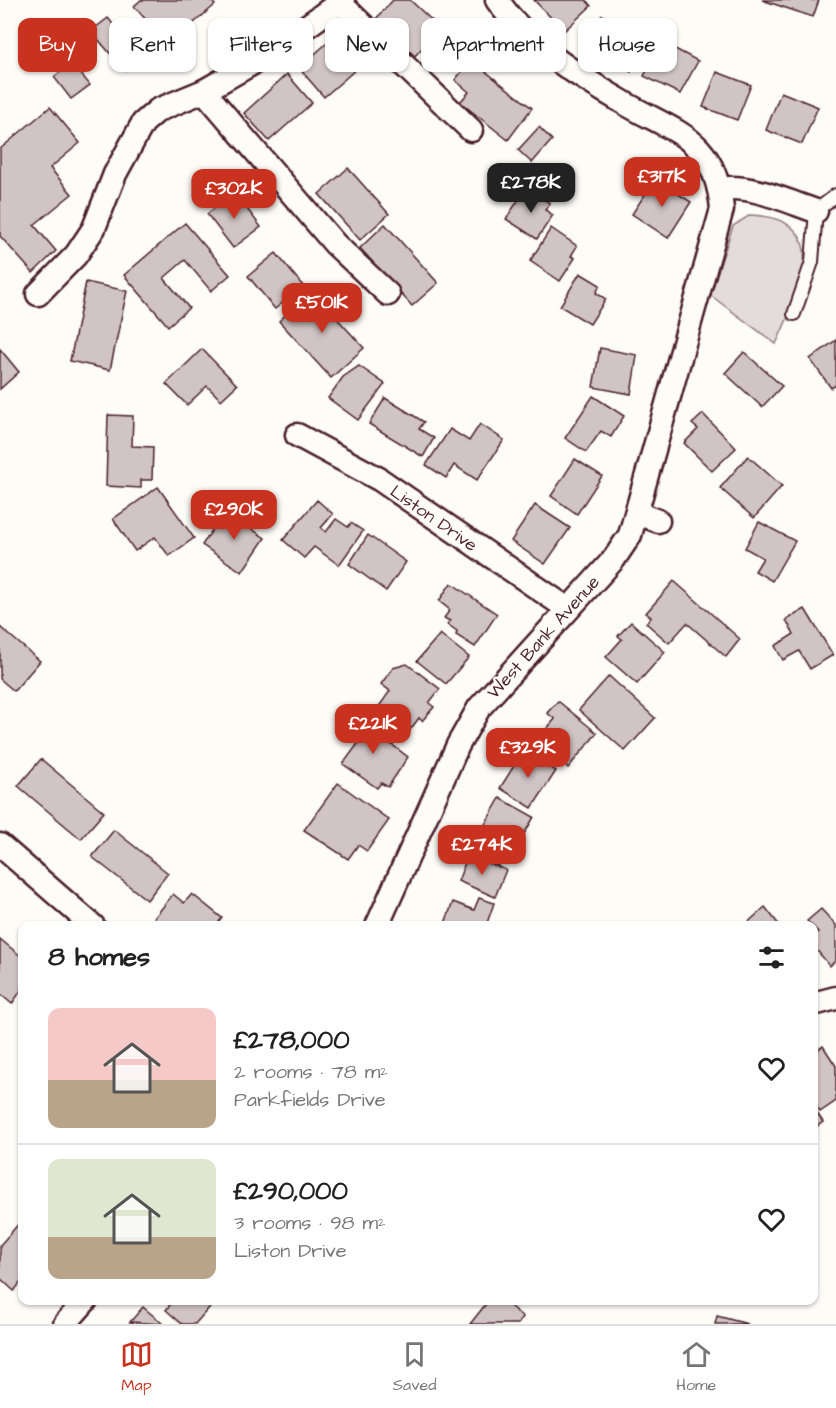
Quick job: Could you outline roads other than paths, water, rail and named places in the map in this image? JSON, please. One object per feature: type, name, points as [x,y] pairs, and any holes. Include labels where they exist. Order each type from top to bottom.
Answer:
[{"type":"street","name":"West Bank Avenue","points":[[379,921],[448,764],[479,708],[648,517],[722,208],[719,189],[702,152],[672,126],[622,102],[546,53],[519,29],[497,0]]},
{"type":"street","points":[[38,294],[76,255],[94,228],[115,174],[143,123],[158,110],[204,91],[267,55],[341,2],[471,130]]},
{"type":"street","points":[[204,91],[335,243],[388,294]]},
{"type":"street","points":[[719,189],[733,187],[747,189],[816,211]]},
{"type":"street","name":"Liston Drive","points":[[297,435],[379,479],[568,609]]},
{"type":"street","points":[[0,844],[87,921]]},
{"type":"street","points":[[818,1003],[836,998]]},
{"type":"street","points":[[65,1324],[82,1305]]},
{"type":"lane","points":[[794,314],[812,262],[816,211],[836,195]]}]
